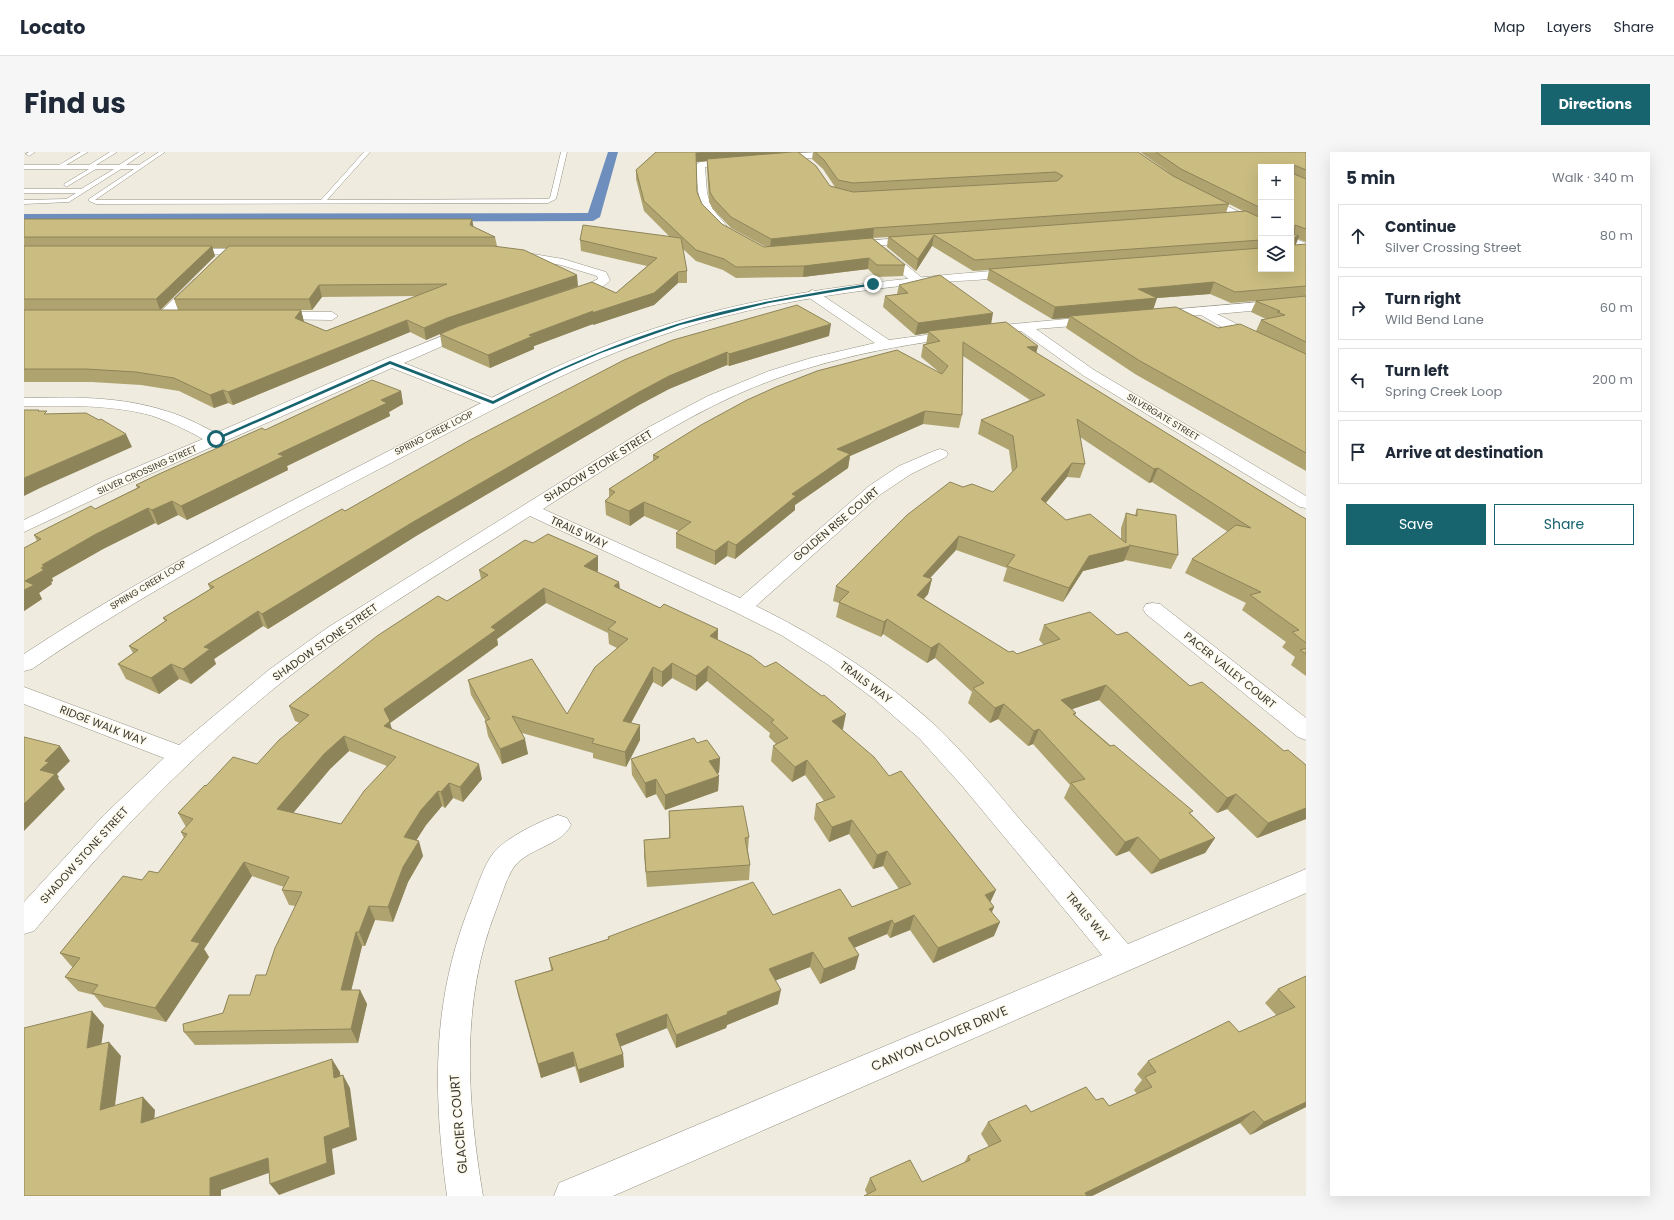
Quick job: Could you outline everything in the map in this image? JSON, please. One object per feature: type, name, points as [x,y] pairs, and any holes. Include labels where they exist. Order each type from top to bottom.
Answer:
[{"type":"street","points":[[760,159],[854,153]]},
{"type":"street","points":[[798,156],[810,164]]},
{"type":"street","points":[[732,234],[715,221],[707,211],[703,202],[700,165],[745,161]]},
{"type":"street","points":[[1195,194],[1258,224]]},
{"type":"street","points":[[1220,219],[1244,217]]},
{"type":"street","points":[[836,246],[928,239]]},
{"type":"street","points":[[1294,241],[1306,247]]},
{"type":"street","points":[[873,243],[917,280]]},
{"type":"street","points":[[1294,252],[1306,250]]},
{"type":"street","points":[[174,252],[261,252]]},
{"type":"street","points":[[218,262],[229,252]]},
{"type":"street","points":[[500,253],[564,262],[602,274],[604,280],[590,288],[556,299]]},
{"type":"street","name":"SPRING CREEK LOOP","points":[[24,664],[103,612],[170,571],[561,369],[640,338],[729,311],[812,294],[917,280],[1034,271]]},
{"type":"street","points":[[164,316],[207,273]]},
{"type":"street","points":[[812,294],[886,344]]},
{"type":"street","points":[[1141,316],[1306,302]]},
{"type":"street","points":[[1204,311],[1237,330],[1306,364]]},
{"type":"street","points":[[149,316],[179,316]]},
{"type":"street","points":[[264,316],[332,316]]},
{"type":"street","name":"SHADOW STONE STREET","points":[[24,922],[51,890],[125,810],[181,755],[280,672],[344,626],[655,430],[700,405],[774,374],[816,361],[886,344],[957,333],[1118,318]]},
{"type":"street","name":"SILVER CROSSING STREET","points":[[24,527],[110,486],[390,362],[481,324]]},
{"type":"street","name":"SILVERGATE STREET","points":[[1024,326],[1089,373],[1306,502]]},
{"type":"street","points":[[390,362],[493,403]]},
{"type":"street","points":[[24,402],[69,402],[128,407],[155,413],[179,421],[216,439]]},
{"type":"street","name":"GOLDEN RISE COURT","points":[[742,607],[875,490],[905,470],[940,454]]},
{"type":"street","name":"TRAILS WAY","points":[[529,509],[742,607],[788,630],[835,659],[882,693],[928,733],[972,780],[1123,959]]},
{"type":"street","name":"PACER VALLEY COURT","points":[[1153,609],[1306,731]]},
{"type":"street","name":"RIDGE WALK WAY","points":[[24,695],[181,755]]},
{"type":"street","name":"GLACIER COURT","points":[[465,1196],[460,1166],[452,1089],[455,1017],[465,961],[481,909],[505,858],[558,825]]},
{"type":"street","name":"CANYON CLOVER DRIVE","points":[[572,1196],[1306,881]]},
{"type":"lane","points":[[59,167],[85,152]]},
{"type":"lane","points":[[66,185],[114,152]]},
{"type":"lane","points":[[24,202],[62,202],[84,191],[142,152]]},
{"type":"lane","points":[[162,152],[91,198],[91,200],[96,202],[548,201],[553,199],[564,152]]},
{"type":"lane","points":[[323,201],[367,152]]},
{"type":"lane","points":[[24,167],[140,167]]},
{"type":"lane","points":[[69,174],[84,174]]},
{"type":"lane","points":[[24,191],[84,191]]},
{"type":"building","points":[[656,152],[707,152],[696,153],[697,192],[702,204],[722,224],[764,247],[872,238],[905,265],[877,265],[869,258],[804,266],[736,267],[724,259],[696,250],[644,201],[636,170]]},
{"type":"building","points":[[798,152],[816,166],[830,186],[853,192],[1057,181],[1063,176],[1056,172],[853,183],[838,180],[824,160],[815,152],[1138,152],[1173,176],[1229,204],[874,228],[771,239],[731,217],[714,199],[710,192],[707,159]]},
{"type":"building","points":[[1156,152],[1306,152],[1306,170],[1294,164],[1258,164],[1258,207],[1181,169]]},
{"type":"building","points":[[1294,174],[1306,179],[1306,229],[1295,225],[1294,234]]},
{"type":"building","points":[[1246,211],[1258,217],[1258,240],[975,260],[934,235],[918,259],[889,237]]},
{"type":"building","points":[[24,219],[472,219],[470,225],[495,237],[24,237]]},
{"type":"building","points":[[583,225],[681,238],[687,271],[678,272],[654,293],[592,313],[593,311],[529,335],[533,336],[488,355],[440,334],[459,326],[592,282],[616,293],[657,258],[580,240]]},
{"type":"building","points":[[1294,234],[1299,236],[1295,237],[1295,245],[1306,244],[1306,286],[1235,292],[1214,282],[1138,289],[1157,298],[1055,307],[989,269],[1258,248],[1258,272],[1294,272]]},
{"type":"building","points":[[24,246],[212,246],[156,299],[24,299]]},
{"type":"building","points":[[229,246],[493,246],[524,250],[577,275],[447,318],[424,328],[407,320],[228,392],[223,390],[210,395],[174,378],[136,372],[86,369],[24,369],[24,310],[301,310],[295,318],[326,331],[447,284],[319,285],[309,299],[174,299]]},
{"type":"building","points":[[940,275],[993,313],[918,323],[885,296],[908,293],[899,285]]},
{"type":"building","points":[[1306,296],[1306,342],[1261,320],[1285,315],[1277,312],[1280,311],[1256,301]]},
{"type":"building","points":[[797,305],[831,324],[729,354],[727,352],[669,376],[413,522],[262,614],[258,611],[204,647],[210,649],[183,669],[171,664],[151,678],[118,664],[138,650],[129,646],[167,620],[163,618],[214,587],[208,584],[342,509],[345,511],[470,440],[624,360],[673,340]]},
{"type":"building","points":[[1176,307],[1218,328],[1240,324],[1306,354],[1306,453],[1140,361],[1070,316]]},
{"type":"building","points":[[1006,322],[1038,346],[1027,347],[1306,519],[1306,643],[1292,632],[1299,630],[1250,595],[1261,592],[1192,559],[1236,525],[1251,528],[1158,468],[1154,469],[1077,419],[1085,464],[1072,463],[1041,499],[1066,520],[1090,514],[1126,543],[1126,513],[1137,516],[1137,509],[1176,515],[1178,555],[1129,545],[1130,546],[1089,556],[1069,588],[1007,566],[1015,555],[959,536],[923,576],[932,579],[917,595],[1009,652],[1013,651],[1017,654],[1060,639],[1044,625],[1090,612],[1117,635],[1127,632],[1190,686],[1202,682],[1284,751],[1288,750],[1306,765],[1306,808],[1268,823],[1236,794],[1227,798],[1106,685],[1061,700],[1076,713],[1073,714],[1110,746],[1114,745],[1193,811],[1189,813],[1215,838],[1160,860],[1138,837],[1125,842],[1071,783],[1085,779],[1039,729],[1034,731],[1004,704],[995,708],[973,688],[984,683],[939,643],[931,648],[887,619],[884,622],[839,602],[849,592],[836,586],[907,515],[950,482],[963,487],[972,484],[993,492],[1017,467],[1013,436],[981,420],[1045,395],[963,342],[962,415],[925,411],[837,449],[850,454],[792,494],[796,496],[736,545],[728,541],[715,551],[676,533],[691,522],[644,502],[629,511],[605,501],[615,492],[609,489],[659,457],[653,455],[701,425],[747,400],[776,387],[817,371],[897,350],[942,374],[948,366],[923,345],[940,341],[928,331]]},
{"type":"building","points":[[372,380],[401,391],[381,400],[387,403],[278,454],[284,456],[181,506],[172,501],[152,510],[148,508],[96,534],[42,565],[45,566],[41,568],[44,570],[25,581],[34,585],[24,590],[24,548],[41,539],[34,535],[91,506],[95,509],[140,487],[136,485],[159,474],[262,428],[265,430]]},
{"type":"building","points":[[24,410],[47,411],[44,414],[86,413],[99,420],[101,419],[126,434],[24,478]]},
{"type":"building","points":[[548,534],[598,556],[584,566],[619,582],[614,586],[660,608],[664,604],[718,629],[710,636],[751,656],[765,667],[776,662],[822,696],[824,695],[846,714],[832,721],[874,757],[889,776],[901,771],[996,890],[985,895],[994,907],[989,909],[1000,922],[938,948],[914,915],[894,924],[892,920],[848,938],[859,955],[824,969],[813,952],[769,969],[781,990],[727,1012],[728,1014],[676,1035],[667,1014],[616,1034],[623,1054],[578,1070],[573,1052],[538,1064],[515,981],[553,970],[549,958],[609,939],[608,937],[753,882],[773,915],[840,889],[852,907],[911,884],[887,851],[877,855],[852,820],[832,827],[816,804],[835,797],[807,760],[795,767],[773,746],[788,738],[771,722],[774,720],[708,666],[696,676],[672,663],[662,672],[653,667],[623,721],[640,725],[625,752],[592,743],[594,739],[512,716],[525,739],[500,749],[485,721],[490,719],[468,680],[532,659],[567,714],[595,667],[628,639],[608,629],[616,622],[544,588],[491,627],[496,630],[384,709],[390,721],[384,726],[479,764],[460,787],[449,783],[441,792],[438,791],[421,810],[404,837],[419,841],[403,867],[388,907],[369,906],[359,932],[356,932],[341,990],[360,990],[351,1029],[184,1032],[183,1024],[223,1013],[229,995],[250,995],[256,975],[266,975],[275,948],[302,892],[282,890],[289,877],[244,862],[191,941],[200,943],[155,1008],[92,993],[98,985],[65,977],[80,958],[60,953],[123,876],[142,880],[149,871],[158,873],[187,834],[181,832],[193,819],[178,813],[233,757],[257,764],[279,740],[309,715],[289,706],[377,636],[438,596],[447,601],[488,575],[479,570],[525,540],[533,543]],"holes":[[[344,736],[396,757],[364,791],[341,824],[277,809],[324,754]]]},
{"type":"building","points":[[1306,648],[1306,654],[1300,650]]},
{"type":"building","points":[[24,737],[60,746],[45,761],[49,762],[40,770],[55,774],[24,804]]},
{"type":"building","points":[[694,738],[697,743],[707,740],[720,758],[709,761],[719,776],[665,795],[656,779],[645,783],[631,759]]},
{"type":"building","points":[[743,806],[749,837],[745,838],[750,865],[646,872],[644,840],[670,838],[669,811]]},
{"type":"building","points":[[1306,976],[1306,1102],[1264,1122],[1254,1111],[1085,1193],[1087,1196],[864,1196],[876,1190],[870,1178],[910,1160],[922,1182],[970,1160],[968,1156],[1001,1141],[988,1122],[1026,1105],[1031,1112],[1086,1087],[1096,1100],[1103,1098],[1109,1106],[1152,1087],[1145,1077],[1156,1072],[1148,1061],[1229,1021],[1239,1032],[1295,1007],[1278,989]]},
{"type":"building","points":[[92,1011],[87,1048],[109,1042],[100,1110],[143,1097],[141,1123],[332,1059],[334,1078],[343,1075],[350,1127],[324,1137],[327,1163],[270,1184],[268,1158],[210,1178],[210,1196],[24,1196],[24,1028]]},
{"type":"waterway","points":[[24,218],[593,217],[613,152]]},
{"type":"route","points":[[216,439],[390,362],[493,403],[521,388],[600,352],[679,325],[769,302],[873,284]]}]
